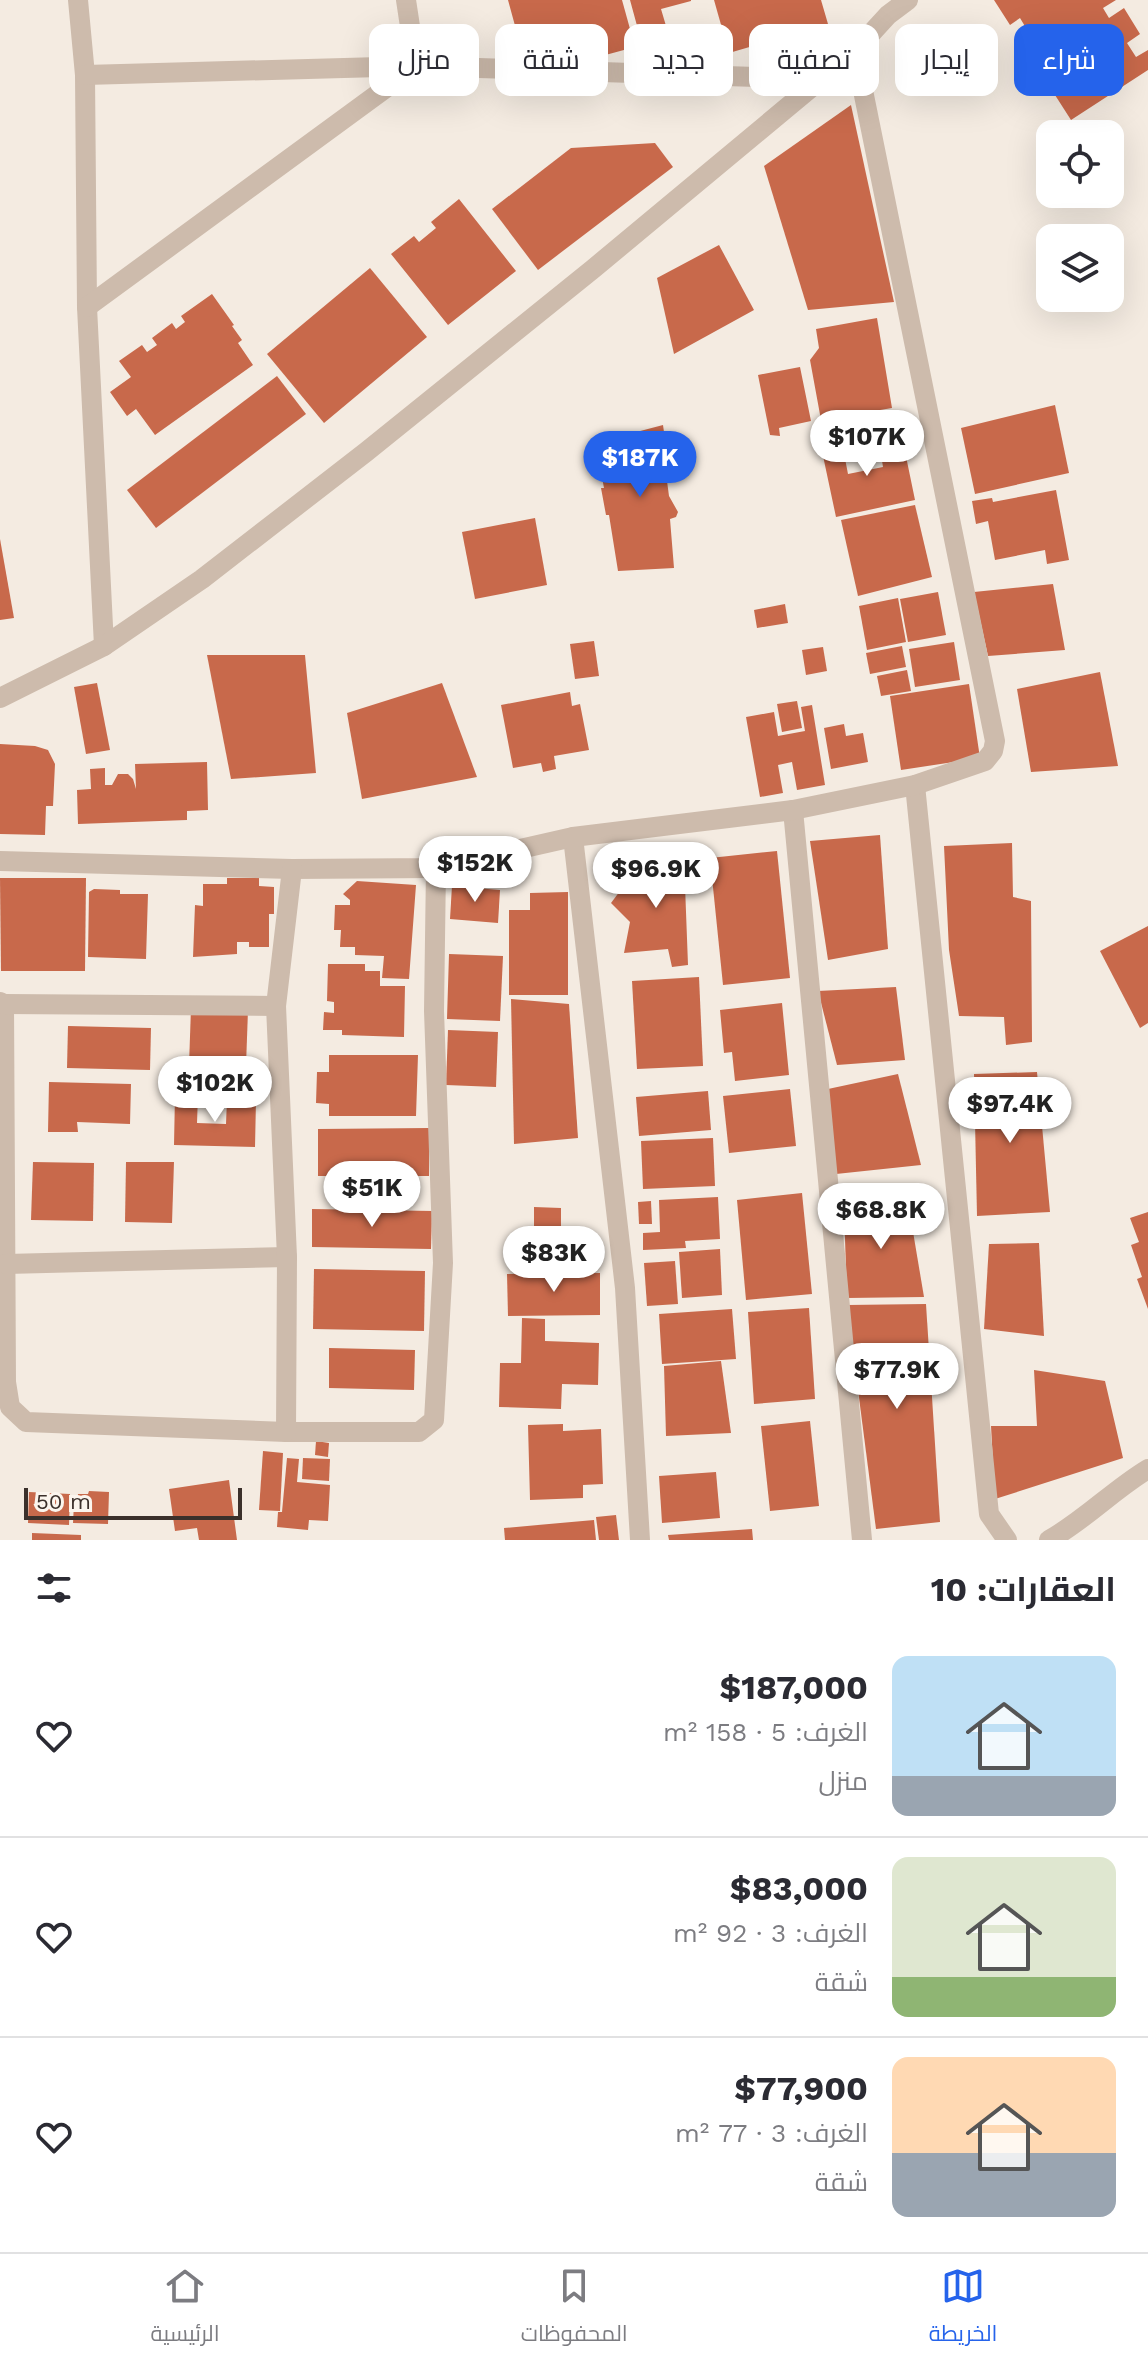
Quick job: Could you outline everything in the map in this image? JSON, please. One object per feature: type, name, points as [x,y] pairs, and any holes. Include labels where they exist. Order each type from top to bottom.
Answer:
[{"type":"street","points":[[78,0],[85,75],[87,307],[104,646]]},
{"type":"street","points":[[406,0],[410,24]]},
{"type":"street","points":[[873,24],[885,7],[908,0]]},
{"type":"street","points":[[85,75],[369,67]]},
{"type":"street","points":[[479,68],[749,77]]},
{"type":"street","points":[[87,307],[375,96]]},
{"type":"street","points":[[0,698],[104,646],[202,579],[366,452],[802,96]]},
{"type":"street","points":[[0,861],[292,869],[436,868],[573,837],[793,810],[915,785],[985,761],[993,751],[995,741],[864,96]]},
{"type":"street","points":[[915,785],[989,1514],[1007,1540]]},
{"type":"street","points":[[793,810],[862,1540]]},
{"type":"street","points":[[573,837],[625,1288],[640,1540]]},
{"type":"street","points":[[276,1006],[2,1003],[6,1382],[10,1407],[26,1422],[286,1432],[419,1432],[434,1420],[443,1263],[434,1011],[436,868]]},
{"type":"street","points":[[286,1432],[287,1257],[276,1006],[292,869]]},
{"type":"street","points":[[6,1264],[287,1257]]},
{"type":"street","points":[[1049,1540],[1073,1526],[1148,1469]]},
{"type":"building","points":[[508,0],[622,0],[629,24],[624,24],[624,50],[608,54],[608,24],[515,24]]},
{"type":"building","points":[[630,0],[691,0],[661,9],[665,24],[637,24]]},
{"type":"building","points":[[714,0],[821,0],[828,24],[749,24],[749,47],[733,52],[733,24],[721,24]]},
{"type":"building","points":[[994,0],[1116,0],[1103,8],[1109,18],[1124,8],[1140,34],[1127,43],[1136,57],[1148,50],[1148,70],[1124,86],[1124,24],[1024,24],[1020,18],[1010,25]]},
{"type":"building","points":[[1056,96],[1108,96],[1071,120]]},
{"type":"building","points":[[851,105],[894,302],[808,310],[764,166]]},
{"type":"building","points":[[655,143],[673,167],[538,270],[492,209],[571,148]]},
{"type":"building","points":[[459,199],[516,271],[448,325],[391,254],[414,236],[419,242],[436,228],[431,222]]},
{"type":"building","points":[[719,245],[754,310],[674,354],[657,278]]},
{"type":"building","points":[[370,268],[427,337],[324,423],[267,354]]},
{"type":"building","points":[[212,294],[234,325],[242,340],[238,343],[253,365],[155,435],[136,409],[127,416],[110,392],[131,377],[119,361],[142,345],[147,352],[157,345],[152,338],[172,323],[176,329],[185,322],[181,316]]},
{"type":"building","points":[[877,318],[892,408],[821,420],[810,360],[819,348],[816,329]]},
{"type":"building","points":[[800,367],[811,421],[779,428],[780,436],[770,435],[758,375]]},
{"type":"building","points":[[277,376],[306,414],[156,528],[127,490]]},
{"type":"building","points":[[1055,405],[1069,473],[975,494],[961,428]]},
{"type":"building","points":[[663,425],[665,439],[674,440],[680,450],[679,459],[667,462],[670,468],[667,481],[669,496],[678,512],[676,517],[670,519],[674,568],[618,571],[609,515],[606,515],[601,488],[604,488],[597,451],[627,442],[625,435]]},
{"type":"building","points":[[840,433],[848,474],[883,467],[879,442],[902,437],[915,500],[836,517],[819,437]]},
{"type":"building","points":[[1056,490],[1069,560],[1047,564],[1045,550],[995,560],[988,521],[976,524],[972,501],[992,498],[993,502]]},
{"type":"building","points":[[915,505],[932,577],[858,596],[841,520]]},
{"type":"building","points":[[535,518],[547,585],[475,599],[462,532]]},
{"type":"building","points":[[0,539],[14,618],[0,620]]},
{"type":"building","points":[[1053,584],[1065,650],[988,656],[974,592]]},
{"type":"building","points":[[938,592],[946,635],[908,642],[900,599]]},
{"type":"building","points":[[898,598],[906,642],[867,650],[859,606]]},
{"type":"building","points":[[785,604],[788,623],[757,628],[754,610]]},
{"type":"building","points":[[594,641],[599,676],[575,679],[570,644]]},
{"type":"building","points":[[954,642],[960,680],[915,687],[909,649]]},
{"type":"building","points":[[902,646],[906,667],[870,674],[866,653]]},
{"type":"building","points":[[823,647],[827,671],[806,675],[802,650]]},
{"type":"building","points":[[207,655],[305,655],[316,773],[231,779]]},
{"type":"building","points":[[907,670],[911,691],[881,696],[877,676]]},
{"type":"building","points":[[1100,672],[1118,766],[1031,772],[1017,689]]},
{"type":"building","points":[[97,683],[110,750],[86,754],[74,687]]},
{"type":"building","points":[[442,683],[477,777],[362,799],[347,713]]},
{"type":"building","points":[[969,684],[980,758],[901,770],[890,696]]},
{"type":"building","points":[[570,692],[572,706],[580,704],[589,750],[554,756],[556,769],[543,772],[541,763],[513,768],[501,705]]},
{"type":"building","points":[[797,701],[802,728],[782,732],[777,704]]},
{"type":"building","points":[[812,705],[825,785],[797,790],[792,762],[778,765],[783,793],[760,797],[746,717],[774,712],[778,736],[805,731],[801,707]]},
{"type":"building","points":[[844,724],[846,736],[863,733],[868,762],[831,769],[824,728]]},
{"type":"building","points":[[0,744],[48,750],[55,764],[53,806],[46,806],[45,835],[0,834]]},
{"type":"building","points":[[207,762],[208,810],[187,811],[187,820],[78,824],[77,790],[91,789],[90,769],[105,768],[105,785],[112,785],[118,774],[128,774],[136,789],[135,764]]},
{"type":"building","points":[[880,835],[888,949],[828,960],[810,841]]},
{"type":"building","points":[[1012,843],[1013,897],[1031,901],[1032,1042],[1006,1045],[1004,1017],[959,1016],[949,950],[944,846]]},
{"type":"building","points":[[777,851],[790,978],[723,985],[710,858]]},
{"type":"building","points":[[684,859],[688,965],[672,967],[668,949],[624,953],[630,922],[611,903],[638,867]]},
{"type":"building","points":[[0,878],[86,878],[85,971],[1,971]]},
{"type":"building","points":[[227,878],[259,878],[259,886],[274,887],[274,914],[269,914],[269,947],[249,947],[249,942],[237,942],[237,954],[193,957],[195,905],[203,906],[203,884],[227,884]]},
{"type":"building","points":[[357,881],[416,885],[409,979],[382,978],[384,956],[355,955],[355,947],[340,947],[341,930],[334,930],[335,905],[350,905],[350,900],[343,894]]},
{"type":"building","points":[[452,886],[500,890],[498,923],[450,919]]},
{"type":"building","points":[[94,889],[120,890],[120,894],[148,894],[146,959],[88,957],[89,892]]},
{"type":"building","points":[[568,892],[568,995],[509,995],[509,910],[530,910],[530,893]]},
{"type":"building","points":[[1148,926],[1148,1023],[1140,1028],[1100,951]]},
{"type":"building","points":[[449,954],[503,956],[500,1021],[447,1019]]},
{"type":"building","points":[[328,964],[365,964],[365,971],[380,971],[380,986],[405,986],[404,1037],[342,1035],[342,1030],[323,1030],[324,1012],[334,1013],[334,1002],[327,1001]]},
{"type":"building","points":[[699,977],[703,1066],[637,1069],[632,981]]},
{"type":"building","points":[[896,987],[905,1060],[837,1065],[818,991]]},
{"type":"building","points":[[511,999],[569,1004],[578,1138],[514,1144]]},
{"type":"building","points":[[782,1003],[789,1075],[735,1081],[732,1052],[724,1053],[720,1010]]},
{"type":"building","points":[[191,1008],[248,1010],[246,1066],[189,1065]]},
{"type":"building","points":[[68,1026],[151,1028],[150,1070],[67,1068]]},
{"type":"building","points":[[448,1030],[498,1032],[496,1087],[446,1085]]},
{"type":"building","points":[[329,1055],[418,1055],[416,1116],[329,1116],[329,1104],[316,1103],[317,1072],[329,1072]]},
{"type":"building","points":[[1037,1072],[1050,1212],[977,1216],[974,1074]]},
{"type":"building","points":[[898,1074],[921,1165],[836,1174],[828,1089]]},
{"type":"building","points":[[49,1082],[131,1084],[130,1124],[77,1122],[78,1132],[48,1132]]},
{"type":"building","points":[[790,1089],[796,1146],[729,1153],[723,1096]]},
{"type":"building","points":[[708,1091],[711,1130],[639,1136],[636,1097]]},
{"type":"building","points":[[175,1095],[198,1095],[197,1123],[226,1124],[227,1099],[256,1100],[255,1147],[174,1145]]},
{"type":"building","points":[[429,1128],[429,1176],[318,1176],[318,1129]]},
{"type":"building","points":[[713,1138],[715,1186],[643,1189],[641,1141]]},
{"type":"building","points":[[33,1162],[94,1163],[93,1221],[31,1220]]},
{"type":"building","points":[[126,1162],[174,1162],[172,1223],[125,1222]]},
{"type":"building","points":[[802,1193],[812,1294],[746,1300],[737,1200]]},
{"type":"building","points":[[907,1196],[924,1297],[847,1298],[844,1209]]},
{"type":"building","points":[[718,1197],[720,1239],[685,1241],[686,1248],[643,1250],[643,1233],[660,1232],[659,1200]]},
{"type":"building","points":[[651,1201],[652,1224],[639,1224],[638,1202]]},
{"type":"building","points":[[534,1207],[561,1208],[561,1227],[534,1226]]},
{"type":"building","points":[[312,1209],[432,1211],[431,1249],[312,1247]]},
{"type":"building","points":[[1148,1212],[1148,1309],[1137,1279],[1142,1277],[1131,1245],[1139,1242],[1130,1218]]},
{"type":"building","points":[[1039,1243],[1044,1336],[984,1329],[989,1244]]},
{"type":"building","points":[[720,1249],[722,1295],[682,1298],[679,1252]]},
{"type":"building","points":[[675,1261],[678,1304],[647,1306],[644,1263]]},
{"type":"building","points":[[314,1269],[425,1271],[424,1331],[313,1329]]},
{"type":"building","points":[[600,1273],[600,1315],[508,1316],[507,1274]]},
{"type":"building","points":[[926,1304],[940,1522],[876,1529],[847,1305]]},
{"type":"building","points":[[809,1308],[815,1399],[754,1404],[748,1312]]},
{"type":"building","points":[[732,1309],[736,1359],[662,1364],[659,1314]]},
{"type":"building","points":[[522,1318],[545,1319],[545,1341],[599,1343],[598,1385],[562,1384],[561,1409],[499,1407],[500,1363],[521,1363]]},
{"type":"building","points":[[329,1348],[415,1350],[414,1390],[329,1388]]},
{"type":"building","points":[[721,1361],[731,1433],[666,1436],[664,1366]]},
{"type":"building","points":[[1034,1370],[1105,1381],[1123,1458],[995,1499],[991,1426],[1037,1426]]},
{"type":"building","points":[[810,1421],[819,1506],[770,1511],[761,1426]]},
{"type":"building","points":[[563,1424],[563,1431],[601,1429],[603,1484],[583,1485],[583,1498],[530,1500],[528,1425]]},
{"type":"building","points":[[316,1441],[329,1443],[328,1457],[315,1455]]},
{"type":"building","points":[[263,1451],[283,1453],[280,1511],[259,1510]]},
{"type":"building","points":[[287,1458],[299,1459],[297,1482],[330,1485],[328,1521],[309,1520],[308,1530],[277,1527],[278,1512],[282,1512]]},
{"type":"building","points":[[303,1458],[330,1459],[329,1481],[302,1479]]},
{"type":"building","points":[[716,1472],[720,1518],[662,1523],[659,1476]]},
{"type":"building","points":[[229,1480],[237,1540],[199,1540],[197,1528],[175,1531],[169,1489]]},
{"type":"building","points":[[89,1491],[109,1492],[108,1524],[73,1523],[74,1503],[77,1503],[78,1494],[88,1494]]},
{"type":"building","points":[[29,1492],[70,1494],[69,1525],[28,1523]]},
{"type":"building","points":[[616,1515],[619,1540],[599,1540],[596,1517]]},
{"type":"building","points":[[594,1520],[596,1540],[505,1540],[504,1528]]},
{"type":"building","points":[[752,1529],[753,1540],[669,1540],[668,1535]]},
{"type":"building","points":[[32,1533],[81,1535],[81,1540],[32,1540]]}]
